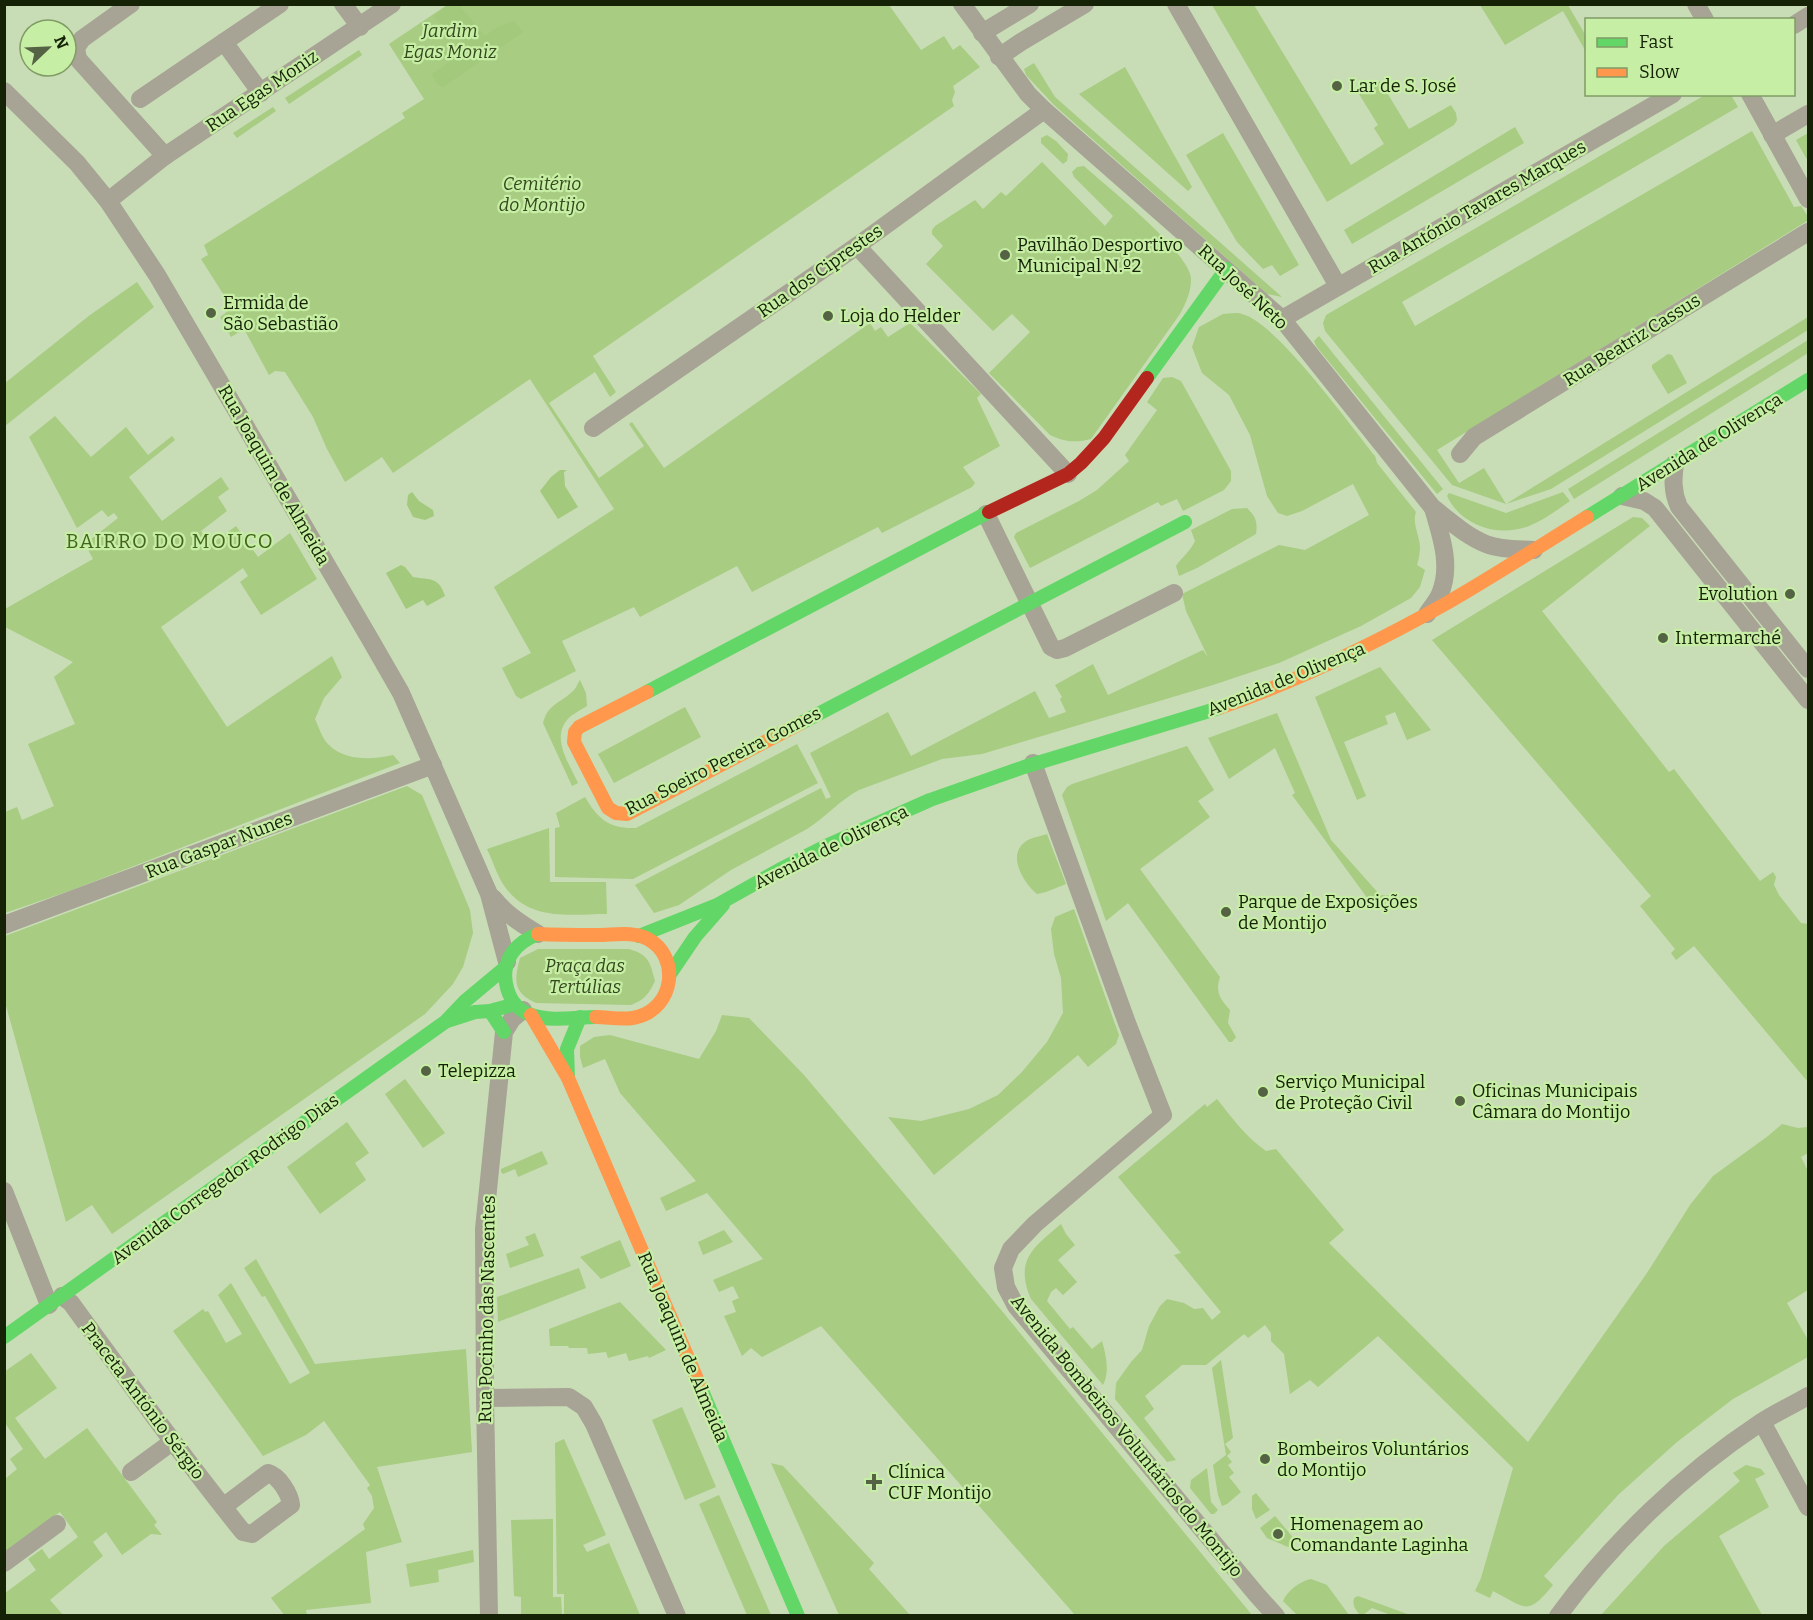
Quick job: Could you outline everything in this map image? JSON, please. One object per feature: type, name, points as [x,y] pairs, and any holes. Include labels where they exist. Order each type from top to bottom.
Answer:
[{"type":"main road","name":"Rua Soeiro Pereira Gomes","points":[[1185,522],[627,814],[616,813],[608,808],[573,742],[575,732],[579,727],[986,514],[1068,474],[1082,463],[1104,438],[1226,269]]},
{"type":"main road","name":"Avenida de Olivença","points":[[639,936],[728,900],[784,867],[887,818],[951,792],[1034,763],[1243,699],[1345,657],[1426,615],[1809,380]]},
{"type":"main road","name":"Avenida de Olivença","points":[[580,1017],[636,1018],[654,1009],[666,994],[671,980],[670,974],[695,937],[728,900]]},
{"type":"main road","points":[[537,934],[639,936],[657,946],[668,963],[670,974]]},
{"type":"main road","name":"Avenida Corregedor Rodrigo Dias","points":[[4,1337],[445,1022],[507,964],[512,952],[519,944],[537,934]]},
{"type":"main road","name":"Rua Joaquim de Almeida","points":[[507,964],[505,980],[507,991],[541,1029],[568,1078],[798,1616]]},
{"type":"main road","name":"Avenida Corregedor Rodrigo Dias","points":[[445,1022],[474,1012],[490,1011],[523,1010],[580,1017]]},
{"type":"main road","points":[[490,1011],[504,1032]]},
{"type":"main road","name":"Rua Joaquim de Almeida","points":[[568,1078],[567,1049],[580,1017]]},
{"type":"street","points":[[131,4],[82,39],[76,48],[78,59],[165,156]]},
{"type":"street","points":[[140,99],[280,4]]},
{"type":"street","points":[[343,4],[360,27]]},
{"type":"street","name":"Rua Egas Moniz","points":[[108,201],[165,156],[392,4]]},
{"type":"street","name":"Rua José Neto","points":[[962,4],[999,57],[1028,94],[1044,110],[1282,319],[1433,508],[1463,531],[1487,544],[1503,548],[1534,550]]},
{"type":"street","points":[[982,33],[1030,4]]},
{"type":"street","points":[[999,57],[1085,4]]},
{"type":"street","points":[[1176,4],[1338,286]]},
{"type":"street","points":[[1696,4],[1704,18]]},
{"type":"street","points":[[1795,24],[1809,16]]},
{"type":"street","points":[[224,42],[261,93]]},
{"type":"street","name":"Rua Joaquim de Almeida","points":[[4,91],[77,163],[108,201],[157,275],[370,639],[401,693],[489,894],[507,964]]},
{"type":"street","name":"Rua António Tavares Marques","points":[[1282,319],[1670,96]]},
{"type":"street","points":[[1751,96],[1809,199]]},
{"type":"street","name":"Rua dos Ciprestes","points":[[593,428],[857,246],[1044,110]]},
{"type":"street","points":[[1772,135],[1809,114]]},
{"type":"street","name":"Rua Beatriz Cassus","points":[[1460,454],[1474,437],[1809,232]]},
{"type":"street","points":[[857,246],[1068,474]]},
{"type":"street","points":[[1675,463],[1672,483],[1679,507],[1809,669]]},
{"type":"street","points":[[1622,496],[1644,501],[1655,508],[1809,700]]},
{"type":"street","name":"Rua José Neto","points":[[1426,615],[1440,594],[1446,574],[1443,544],[1433,508]]},
{"type":"street","points":[[986,514],[1051,647],[1057,650],[1174,593]]},
{"type":"street","name":"Avenida Bombeiros Voluntários do Montijo","points":[[1034,763],[1126,1023],[1163,1115],[1035,1224],[1011,1249],[1003,1268],[1006,1287],[1016,1306],[1276,1616]]},
{"type":"street","name":"Rua Gaspar Nunes","points":[[4,925],[433,765]]},
{"type":"street","name":"Rua Joaquim de Almeida","points":[[489,894],[504,912],[537,934]]},
{"type":"street","points":[[504,1032],[512,1019],[523,1010]]},
{"type":"street","name":"Rua Pocinho das Nascentes","points":[[489,1616],[484,1229],[504,1032]]},
{"type":"street","name":"Praceta António Sérgio","points":[[4,1191],[56,1300],[70,1303],[172,1442],[223,1507]]},
{"type":"street","points":[[1558,1616],[1586,1579],[1636,1525],[1680,1484],[1720,1451],[1762,1422],[1809,1396]]},
{"type":"street","points":[[485,1398],[569,1397],[584,1407],[594,1424],[677,1616]]},
{"type":"street","points":[[1762,1422],[1809,1507]]},
{"type":"street","points":[[131,1472],[172,1442]]},
{"type":"street","points":[[4,1563],[57,1524]]},
{"type":"green space","name":"Cemitério do Montijo","points":[[447,5],[889,5],[921,50],[944,36],[953,50],[960,45],[980,67],[953,86],[954,106],[593,356],[616,392],[610,397],[595,372],[549,403],[599,478],[644,446],[629,424],[632,422],[664,468],[870,323],[875,331],[881,327],[888,337],[910,323],[981,394],[977,398],[1000,446],[963,467],[975,483],[972,487],[882,533],[878,527],[752,592],[737,566],[640,617],[634,607],[562,641],[576,671],[521,699],[516,696],[502,668],[531,653],[494,587],[614,509],[530,379],[393,473],[382,457],[345,482],[313,417],[285,372],[275,371],[269,375],[244,329],[231,337],[220,317],[232,308],[201,259],[208,255],[204,245],[405,118],[402,113],[424,99],[389,44]]},
{"type":"green space","points":[[448,5],[459,5],[485,36],[496,28],[514,21],[523,32],[443,87],[437,84],[432,74],[462,53],[463,41],[433,17]]},
{"type":"green space","points":[[1212,5],[1254,5],[1351,165],[1384,144],[1374,128],[1378,125],[1359,94],[1380,81],[1409,129],[1451,105],[1457,120],[1454,125],[1327,202]]},
{"type":"green space","points":[[1480,5],[1568,5],[1585,34],[1585,50],[1563,11],[1505,45]]},
{"type":"green space","points":[[359,50],[362,55],[289,104],[285,98]]},
{"type":"green space","points":[[1034,63],[1055,97],[1282,297],[1267,294],[1054,105],[1026,75],[1024,69]]},
{"type":"green space","points":[[1125,67],[1192,187],[1188,191],[1079,94]]},
{"type":"green space","points":[[1703,96],[1732,96],[1738,107],[1402,302],[1415,326],[1752,131],[1794,207],[1801,206],[1807,215],[1807,221],[1437,450],[1459,483],[1484,468],[1506,504],[1452,485],[1325,331],[1323,323],[1326,315]]},
{"type":"green space","points":[[273,107],[276,111],[237,138],[233,133]]},
{"type":"green space","points":[[1515,127],[1524,143],[1352,244],[1344,230]]},
{"type":"green space","points":[[1223,133],[1299,265],[1280,276],[1272,265],[1263,269],[1237,242],[1186,155]]},
{"type":"green space","points":[[1808,133],[1808,159],[1796,140]]},
{"type":"green space","points":[[1047,135],[1068,154],[1067,161],[1063,164],[1041,143],[1041,138]]},
{"type":"green space","points":[[1042,162],[1105,226],[1113,216],[1074,177],[1072,172],[1077,167],[1084,166],[1163,237],[1187,267],[1191,279],[1188,297],[1180,314],[1091,439],[1080,441],[1065,440],[1050,435],[989,373],[1030,332],[1012,314],[993,331],[926,264],[943,246],[932,234],[935,226],[975,200],[983,209],[1001,192],[1006,196]]},
{"type":"green space","points":[[137,282],[154,307],[5,426],[5,383],[90,315]]},
{"type":"green space","points":[[1240,313],[1256,321],[1292,354],[1349,422],[1375,456],[1377,463],[1416,512],[1415,524],[1420,546],[1417,565],[1425,570],[1420,587],[1411,598],[1361,626],[1279,663],[982,754],[942,759],[859,790],[807,829],[731,870],[679,905],[654,913],[635,885],[821,788],[826,799],[831,797],[810,753],[888,712],[911,756],[1035,691],[1049,718],[1066,712],[1060,699],[1062,697],[1055,685],[1093,664],[1108,695],[1203,650],[1208,657],[1186,611],[1182,594],[1279,545],[1305,550],[1369,515],[1353,484],[1302,511],[1287,516],[1278,513],[1267,496],[1250,435],[1229,395],[1202,373],[1192,347],[1199,327],[1223,314]]},
{"type":"green space","points":[[1808,317],[1808,330],[1551,489],[1506,504]]},
{"type":"green space","points":[[1319,336],[1443,489],[1437,494],[1316,346],[1314,341]]},
{"type":"green space","points":[[1808,340],[1808,353],[1574,499],[1568,489]]},
{"type":"green space","points":[[1668,354],[1672,355],[1687,383],[1668,394],[1652,365]]},
{"type":"green space","points":[[1172,377],[1181,381],[1231,471],[1231,481],[1224,490],[1183,511],[1177,499],[1161,506],[1158,502],[1030,568],[1014,537],[1016,533],[1097,490],[1129,461],[1125,455],[1157,410],[1147,402],[1163,378]]},
{"type":"green space","points":[[55,416],[91,457],[126,427],[148,455],[172,436],[175,440],[129,477],[162,521],[221,477],[229,489],[218,497],[227,511],[201,531],[210,545],[236,526],[258,557],[290,533],[317,579],[261,615],[240,582],[248,576],[243,568],[161,627],[227,727],[332,656],[342,677],[324,698],[315,719],[324,740],[335,750],[351,757],[376,758],[393,755],[400,763],[72,890],[5,913],[5,812],[17,807],[22,820],[54,806],[28,744],[75,724],[54,677],[73,662],[5,627],[5,609],[93,559],[85,544],[118,518],[114,513],[108,517],[102,510],[77,528],[29,437]]},
{"type":"green space","points":[[560,470],[567,470],[564,472],[565,486],[578,507],[558,519],[540,491]]},
{"type":"green space","points":[[412,492],[419,501],[433,510],[434,516],[425,520],[413,517],[407,505],[408,495]]},
{"type":"green space","points":[[1563,492],[1570,501],[1540,521],[1506,531],[1482,527],[1471,522],[1453,506],[1447,496],[1449,493],[1506,513]]},
{"type":"green space","points":[[1247,508],[1255,519],[1256,534],[1179,576],[1176,566],[1195,541],[1191,530],[1232,509]]},
{"type":"green space","points":[[1633,517],[1642,518],[1650,526],[1542,611],[1669,772],[1674,769],[1760,881],[1773,872],[1776,877],[1774,885],[1779,895],[1801,923],[1808,924],[1808,1082],[1694,946],[1676,960],[1671,953],[1675,949],[1640,906],[1651,896],[1432,640]]},
{"type":"green space","points":[[401,565],[413,577],[437,582],[445,596],[427,606],[423,600],[406,609],[386,573]]},
{"type":"green space","points":[[1380,667],[1431,730],[1407,740],[1395,712],[1385,716],[1388,724],[1344,742],[1366,796],[1357,800],[1315,697]]},
{"type":"green space","points":[[580,680],[586,693],[587,706],[567,720],[561,735],[561,744],[578,783],[572,786],[543,723],[551,708],[573,691]]},
{"type":"green space","points":[[685,707],[701,737],[614,783],[598,754]]},
{"type":"green space","points":[[1277,713],[1331,840],[1380,895],[1395,896],[1376,910],[1292,795],[1295,793],[1275,748],[1229,779],[1208,738]]},
{"type":"green space","points":[[797,744],[818,783],[633,879],[555,877],[555,828],[560,827],[556,813],[585,797],[605,821],[618,827],[636,828]]},
{"type":"green space","points":[[1187,746],[1214,790],[1198,801],[1210,817],[1140,869],[1220,977],[1218,991],[1230,1010],[1228,1023],[1236,1037],[1232,1042],[1229,1042],[1128,903],[1106,921],[1062,795],[1072,784]]},
{"type":"green space","points":[[407,786],[422,795],[470,910],[473,933],[463,967],[453,984],[425,1014],[112,1234],[92,1205],[66,1222],[5,1002],[5,936]]},
{"type":"green space","points":[[549,828],[550,882],[606,882],[607,914],[565,915],[539,911],[515,898],[505,887],[487,849]]},
{"type":"green space","points":[[1047,834],[1066,884],[1037,894],[1022,875],[1017,860],[1018,852],[1028,840]]},
{"type":"green space","points":[[1074,909],[1119,1035],[1116,1044],[1088,1067],[1078,1055],[934,1175],[888,1117],[921,1121],[969,1109],[998,1095],[1021,1073],[1047,1042],[1063,1013],[1061,978],[1054,954],[1051,929],[1055,917]]},
{"type":"green space","name":"Praça das Tertúlias","points":[[538,949],[629,949],[648,960],[655,981],[646,996],[631,1005],[536,1003],[523,995],[516,979],[520,958]]},
{"type":"green space","points":[[722,1015],[749,1018],[804,1075],[955,1254],[1252,1615],[1075,1615],[821,1326],[762,1357],[751,1348],[742,1356],[724,1316],[736,1312],[732,1301],[739,1298],[733,1286],[719,1292],[713,1280],[763,1259],[707,1193],[666,1211],[660,1198],[696,1181],[620,1093],[605,1059],[583,1068],[580,1057],[580,1046],[594,1037],[610,1035],[699,1059],[716,1031]]},
{"type":"green space","points":[[405,1079],[445,1133],[423,1148],[385,1094]]},
{"type":"green space","points":[[1217,1099],[1259,1146],[1266,1151],[1276,1149],[1344,1230],[1329,1243],[1528,1442],[1647,1273],[1690,1205],[1713,1176],[1782,1124],[1798,1128],[1808,1127],[1808,1153],[1801,1157],[1808,1171],[1808,1290],[1787,1303],[1808,1340],[1808,1357],[1733,1399],[1677,1442],[1618,1495],[1544,1576],[1553,1585],[1537,1602],[1526,1606],[1493,1591],[1490,1598],[1475,1591],[1481,1578],[1513,1468],[1378,1336],[1318,1387],[1310,1380],[1290,1394],[1284,1354],[1271,1341],[1271,1333],[1265,1325],[1248,1338],[1244,1334],[1206,1365],[1182,1365],[1145,1396],[1154,1409],[1144,1418],[1176,1460],[1167,1462],[1115,1399],[1116,1383],[1142,1350],[1149,1326],[1160,1306],[1167,1299],[1184,1303],[1194,1309],[1203,1308],[1212,1320],[1221,1312],[1174,1255],[1181,1253],[1118,1177],[1205,1104],[1207,1107]]},
{"type":"green space","points":[[347,1122],[369,1153],[355,1163],[366,1180],[320,1214],[287,1167]]},
{"type":"green space","points":[[542,1151],[548,1164],[518,1177],[515,1169],[503,1174],[501,1172],[501,1169]]},
{"type":"green space","points":[[1061,1224],[1075,1245],[1058,1260],[1077,1282],[1063,1295],[1056,1288],[1051,1292],[1047,1301],[1070,1329],[1073,1327],[1092,1349],[1102,1341],[1107,1369],[1103,1385],[1031,1299],[1026,1286],[1026,1264],[1030,1256],[1035,1248]]},
{"type":"green space","points":[[724,1230],[733,1242],[703,1255],[698,1242]]},
{"type":"green space","points":[[535,1233],[544,1256],[510,1268],[506,1254],[529,1245],[525,1237]]},
{"type":"green space","points":[[620,1240],[631,1266],[601,1279],[580,1257]]},
{"type":"green space","points":[[256,1259],[315,1364],[466,1349],[472,1452],[377,1467],[402,1542],[366,1552],[371,1603],[306,1610],[307,1615],[285,1616],[271,1598],[365,1529],[363,1524],[374,1508],[372,1496],[367,1488],[370,1485],[324,1421],[306,1435],[263,1456],[173,1331],[203,1309],[205,1312],[208,1311],[226,1343],[242,1334],[218,1295],[231,1283],[290,1384],[310,1373],[265,1296],[262,1297],[244,1268]]},
{"type":"green space","points":[[579,1268],[586,1288],[498,1322],[497,1297]]},
{"type":"green space","points":[[620,1302],[666,1350],[649,1358],[648,1356],[629,1361],[626,1353],[608,1358],[606,1352],[588,1354],[587,1348],[550,1346],[549,1329]]},
{"type":"green space","points":[[31,1353],[57,1388],[15,1418],[45,1459],[87,1428],[157,1522],[154,1525],[162,1535],[151,1534],[122,1555],[106,1532],[93,1542],[103,1556],[50,1600],[63,1615],[5,1615],[5,1593],[36,1570],[28,1559],[42,1549],[49,1559],[78,1537],[60,1512],[5,1552],[5,1479],[17,1469],[10,1459],[23,1449],[5,1423],[4,1372]]},
{"type":"green space","points":[[1221,1360],[1233,1438],[1225,1444],[1231,1452],[1227,1456],[1232,1462],[1228,1465],[1234,1473],[1229,1477],[1241,1492],[1222,1506],[1213,1465],[1226,1455],[1212,1368]]},
{"type":"green space","points":[[682,1407],[716,1487],[685,1500],[652,1420]]},
{"type":"green space","points":[[564,1439],[606,1535],[583,1545],[587,1552],[609,1543],[640,1615],[564,1615],[564,1594],[557,1594],[555,1443]]},
{"type":"green space","points":[[771,1463],[783,1466],[874,1563],[869,1569],[910,1615],[839,1615]]},
{"type":"green space","points":[[1746,1465],[1761,1469],[1765,1474],[1755,1479],[1769,1507],[1719,1536],[1762,1615],[1601,1615],[1664,1546],[1740,1481],[1733,1473]]},
{"type":"green space","points":[[1207,1468],[1211,1502],[1218,1510],[1214,1514],[1211,1514],[1190,1488],[1191,1480]]},
{"type":"green space","points":[[1256,1493],[1270,1510],[1256,1519],[1252,1509],[1252,1496]]},
{"type":"green space","points":[[719,1495],[771,1615],[747,1615],[699,1504]]},
{"type":"green space","points":[[1275,1516],[1296,1541],[1288,1547],[1267,1538],[1260,1528]]},
{"type":"green space","points":[[553,1519],[553,1597],[561,1597],[562,1615],[521,1615],[521,1597],[514,1596],[511,1520]]},
{"type":"green space","points":[[473,1550],[474,1562],[438,1570],[439,1582],[410,1587],[406,1564]]},
{"type":"green space","points":[[1311,1579],[1327,1585],[1349,1615],[1297,1615],[1283,1601],[1294,1587]]},
{"type":"green space","points":[[1358,1596],[1410,1615],[1391,1615],[1372,1608],[1360,1615],[1354,1603],[1354,1598]]},
{"type":"traffic: fast","points":[[1147,378],[1226,269]]},
{"type":"traffic: fast","points":[[1587,517],[1808,380]]},
{"type":"traffic: fast","points":[[647,692],[989,512]]},
{"type":"traffic: fast","points":[[801,723],[1185,522]]},
{"type":"traffic: fast","points":[[639,936],[717,905],[826,846],[930,800],[1024,767],[1219,708]]},
{"type":"traffic: fast","points":[[670,974],[695,937],[723,905]]},
{"type":"traffic: fast","points":[[538,934],[517,947],[508,961],[507,989],[516,1005],[523,1011],[539,1017],[555,1019],[596,1017]]},
{"type":"traffic: fast","points":[[4,1337],[445,1022],[464,1002],[506,967]]},
{"type":"traffic: fast","points":[[447,1021],[475,1012],[490,1011],[515,1004]]},
{"type":"traffic: fast","points":[[490,1011],[504,1032]]},
{"type":"traffic: fast","points":[[568,1078],[567,1049],[580,1017]]},
{"type":"traffic: fast","points":[[700,1386],[798,1616]]},
{"type":"traffic: slow","points":[[1219,708],[1307,674],[1392,633],[1465,593],[1587,517]]},
{"type":"traffic: slow","points":[[647,692],[579,727],[575,732],[574,742],[608,808],[616,813],[627,814],[801,723]]},
{"type":"traffic: slow","points":[[538,934],[630,934],[648,939],[659,947],[669,969],[669,981],[659,1004],[649,1012],[637,1017],[622,1019],[596,1017]]},
{"type":"traffic: slow","points":[[531,1015],[568,1078],[700,1386]]},
{"type":"traffic: jam","points":[[989,512],[1068,474],[1081,463],[1104,438],[1147,378]]},
{"type":"place","name":"Lar de S. José","points":[[1337,86]]},
{"type":"place","name":"Pavilhão Desportivo Municipal N.º2","points":[[1005,255]]},
{"type":"place","name":"Ermida de São Sebastião","points":[[211,313]]},
{"type":"place","name":"Loja do Helder","points":[[828,316]]},
{"type":"place","name":"Evolution","points":[[1790,594]]},
{"type":"place","name":"Intermarché","points":[[1663,638]]},
{"type":"place","name":"Parque de Exposições de Montijo","points":[[1226,912]]},
{"type":"place","name":"Telepizza","points":[[426,1071]]},
{"type":"place","name":"Serviço Municipal de Proteção Civil","points":[[1263,1092]]},
{"type":"place","name":"Oficinas Municipais Câmara do Montijo","points":[[1460,1101]]},
{"type":"place","name":"Bombeiros Voluntários do Montijo","points":[[1265,1459]]},
{"type":"place","name":"Clínica CUF Montijo","points":[[874,1482]]},
{"type":"place","name":"Homenagem ao Comandante Laginha","points":[[1278,1534]]},
{"type":"district","name":"BAIRRO DO MOUCO","points":[[170,541]]},
{"type":"park label","name":"Jardim Egas Moniz","points":[[450,42]]}]
